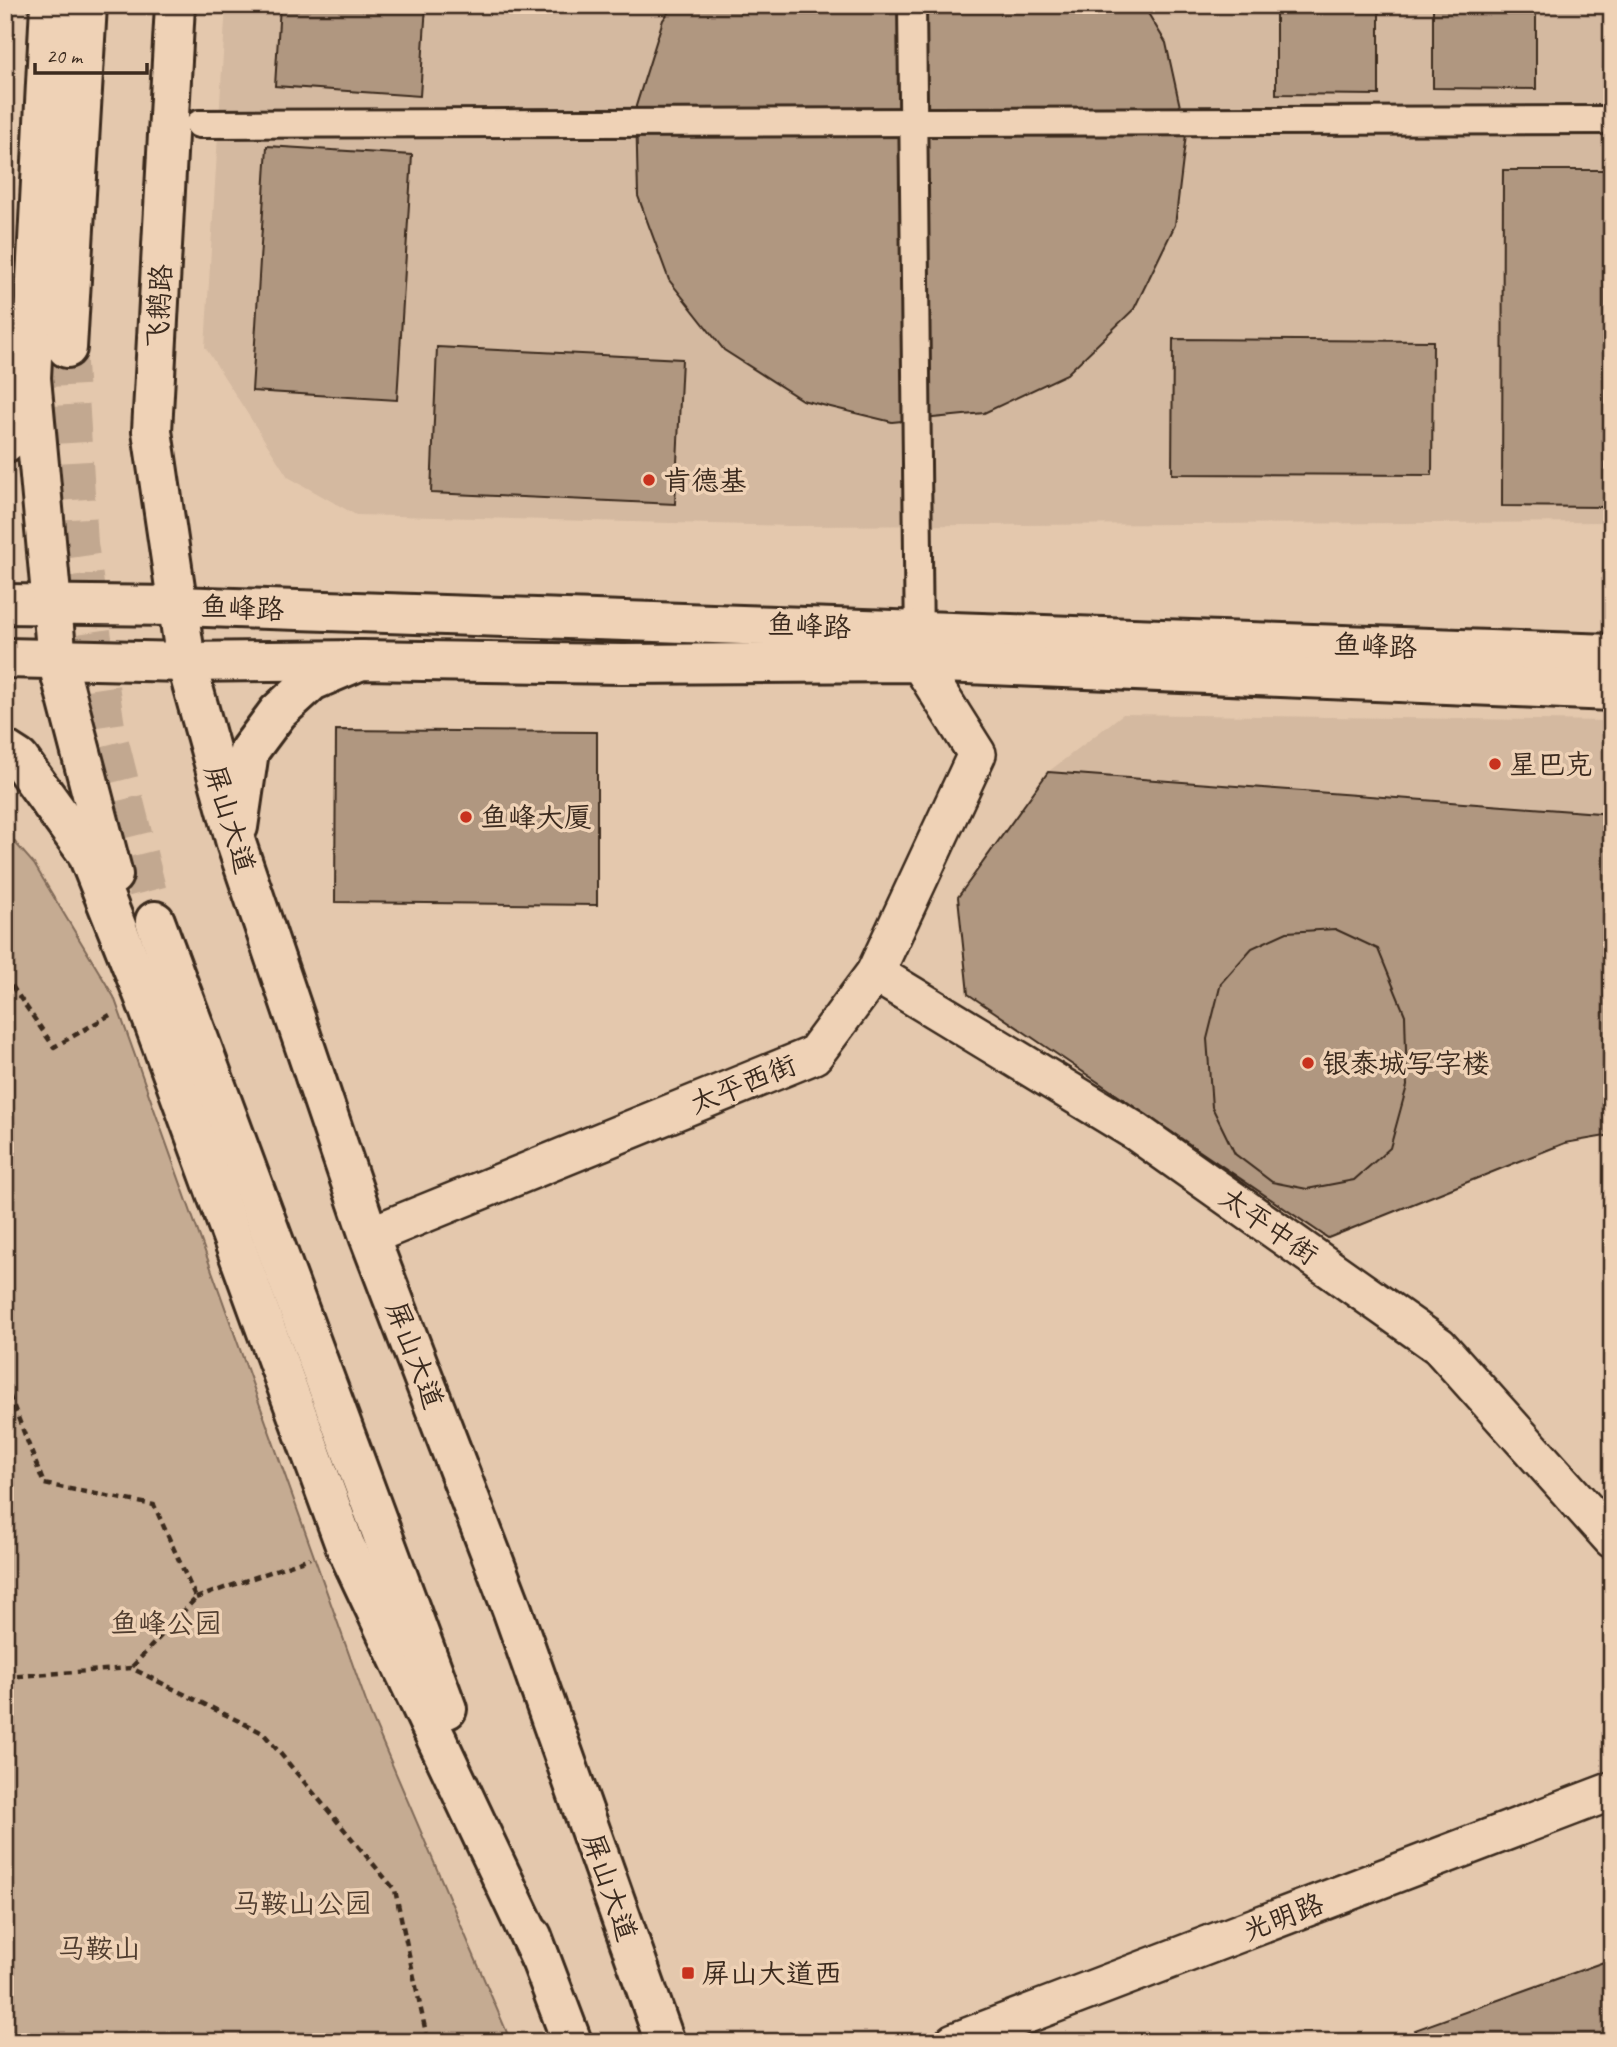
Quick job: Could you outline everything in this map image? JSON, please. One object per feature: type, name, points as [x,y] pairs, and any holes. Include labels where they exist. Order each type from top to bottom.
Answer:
[{"type":"main road","points":[[50,5],[31,378],[51,605],[57,660],[144,996]]},
{"type":"main road","points":[[66,348],[87,5]]},
{"type":"main road","name":"飞鹅路","points":[[175,5],[152,431],[186,662]]},
{"type":"main road","points":[[5,443],[31,378]]},
{"type":"main road","name":"鱼峰路","points":[[5,604],[177,606],[919,646],[1612,691]]},
{"type":"main road","name":"鱼峰路","points":[[5,658],[186,662],[361,660],[622,664],[919,646],[1612,654]]},
{"type":"main road","points":[[236,843],[249,751],[278,712],[312,681],[361,660]]},
{"type":"main road","name":"屏山大道","points":[[186,662],[236,843],[369,1236],[512,1609],[665,2042]]},
{"type":"main road","points":[[5,750],[19,759],[87,853],[144,996],[345,1545],[540,1958]]},
{"type":"main road","points":[[155,921],[572,2042]]},
{"type":"street","points":[[912,5],[919,646]]},
{"type":"street","points":[[199,124],[1612,120]]},
{"type":"street","name":"太平西街","points":[[369,1236],[814,1055],[875,973],[977,754],[919,646]]},
{"type":"street","name":"太平中街","points":[[875,973],[1135,1131],[1439,1346],[1612,1539]]},
{"type":"street","name":"光明路","points":[[954,2042],[1612,1791]]},
{"type":"path","points":[[5,976],[54,1047],[144,996]]},
{"type":"path","points":[[5,1384],[44,1484],[154,1505],[196,1598]]},
{"type":"path","points":[[131,1668],[196,1598],[345,1545]]},
{"type":"path","points":[[5,1677],[131,1668],[263,1733],[395,1890],[428,2042]]},
{"type":"path","points":[[5,2035],[9,2042]]},
{"type":"shaded area","points":[[226,5],[1612,5],[1612,522],[790,526],[356,515],[288,477],[205,347]]},
{"type":"shaded area","points":[[1123,714],[1612,721],[1612,1135],[1565,1143],[1328,1238],[968,994],[958,897],[1048,772]]},
{"type":"green space","name":"鱼峰公园","points":[[5,831],[34,864],[114,997],[370,1713],[511,2042],[5,2042]]},
{"type":"building","points":[[280,5],[426,5],[420,96],[275,86]]},
{"type":"building","points":[[674,5],[1143,5],[1166,43],[1186,134],[1175,225],[1134,309],[1067,374],[984,413],[892,422],[802,400],[724,350],[669,280],[638,196],[636,106],[663,20]]},
{"type":"building","points":[[1276,5],[1379,5],[1379,95],[1276,94]]},
{"type":"building","points":[[1433,5],[1536,5],[1536,89],[1433,88]]},
{"type":"building","points":[[267,146],[412,155],[397,400],[252,391]]},
{"type":"building","points":[[1503,170],[1606,170],[1605,507],[1502,506]]},
{"type":"building","points":[[1173,339],[1433,341],[1432,475],[1172,474]]},
{"type":"building","points":[[437,347],[682,359],[675,504],[431,493]]},
{"type":"building","name":"鱼峰大厦","points":[[336,730],[597,732],[597,905],[335,902]]},
{"type":"building","points":[[1048,772],[1612,814],[1612,1135],[1565,1143],[1328,1238],[968,994],[958,897]]},
{"type":"building","name":"银泰城写字楼","points":[[1335,929],[1378,949],[1405,1015],[1407,1086],[1390,1148],[1354,1180],[1307,1189],[1272,1182],[1235,1154],[1212,1107],[1207,1039],[1221,983],[1252,948],[1287,932]]},
{"type":"building","points":[[1612,1959],[1612,2042],[1419,2042],[1415,2030]]},
{"type":"tunnel","points":[[67,348],[79,544],[106,727],[155,921]]},
{"type":"place","name":"肯德基","points":[[649,480]]},
{"type":"place","name":"星巴克","points":[[1495,764]]},
{"type":"place","name":"鱼峰大厦","points":[[466,817]]},
{"type":"place","name":"银泰城写字楼","points":[[1308,1063]]},
{"type":"place","name":"屏山大道西","points":[[688,1973]]},
{"type":"park label","name":"马鞍山公园","points":[[302,1903]]},
{"type":"park label","name":"马鞍山","points":[[99,1948]]}]
